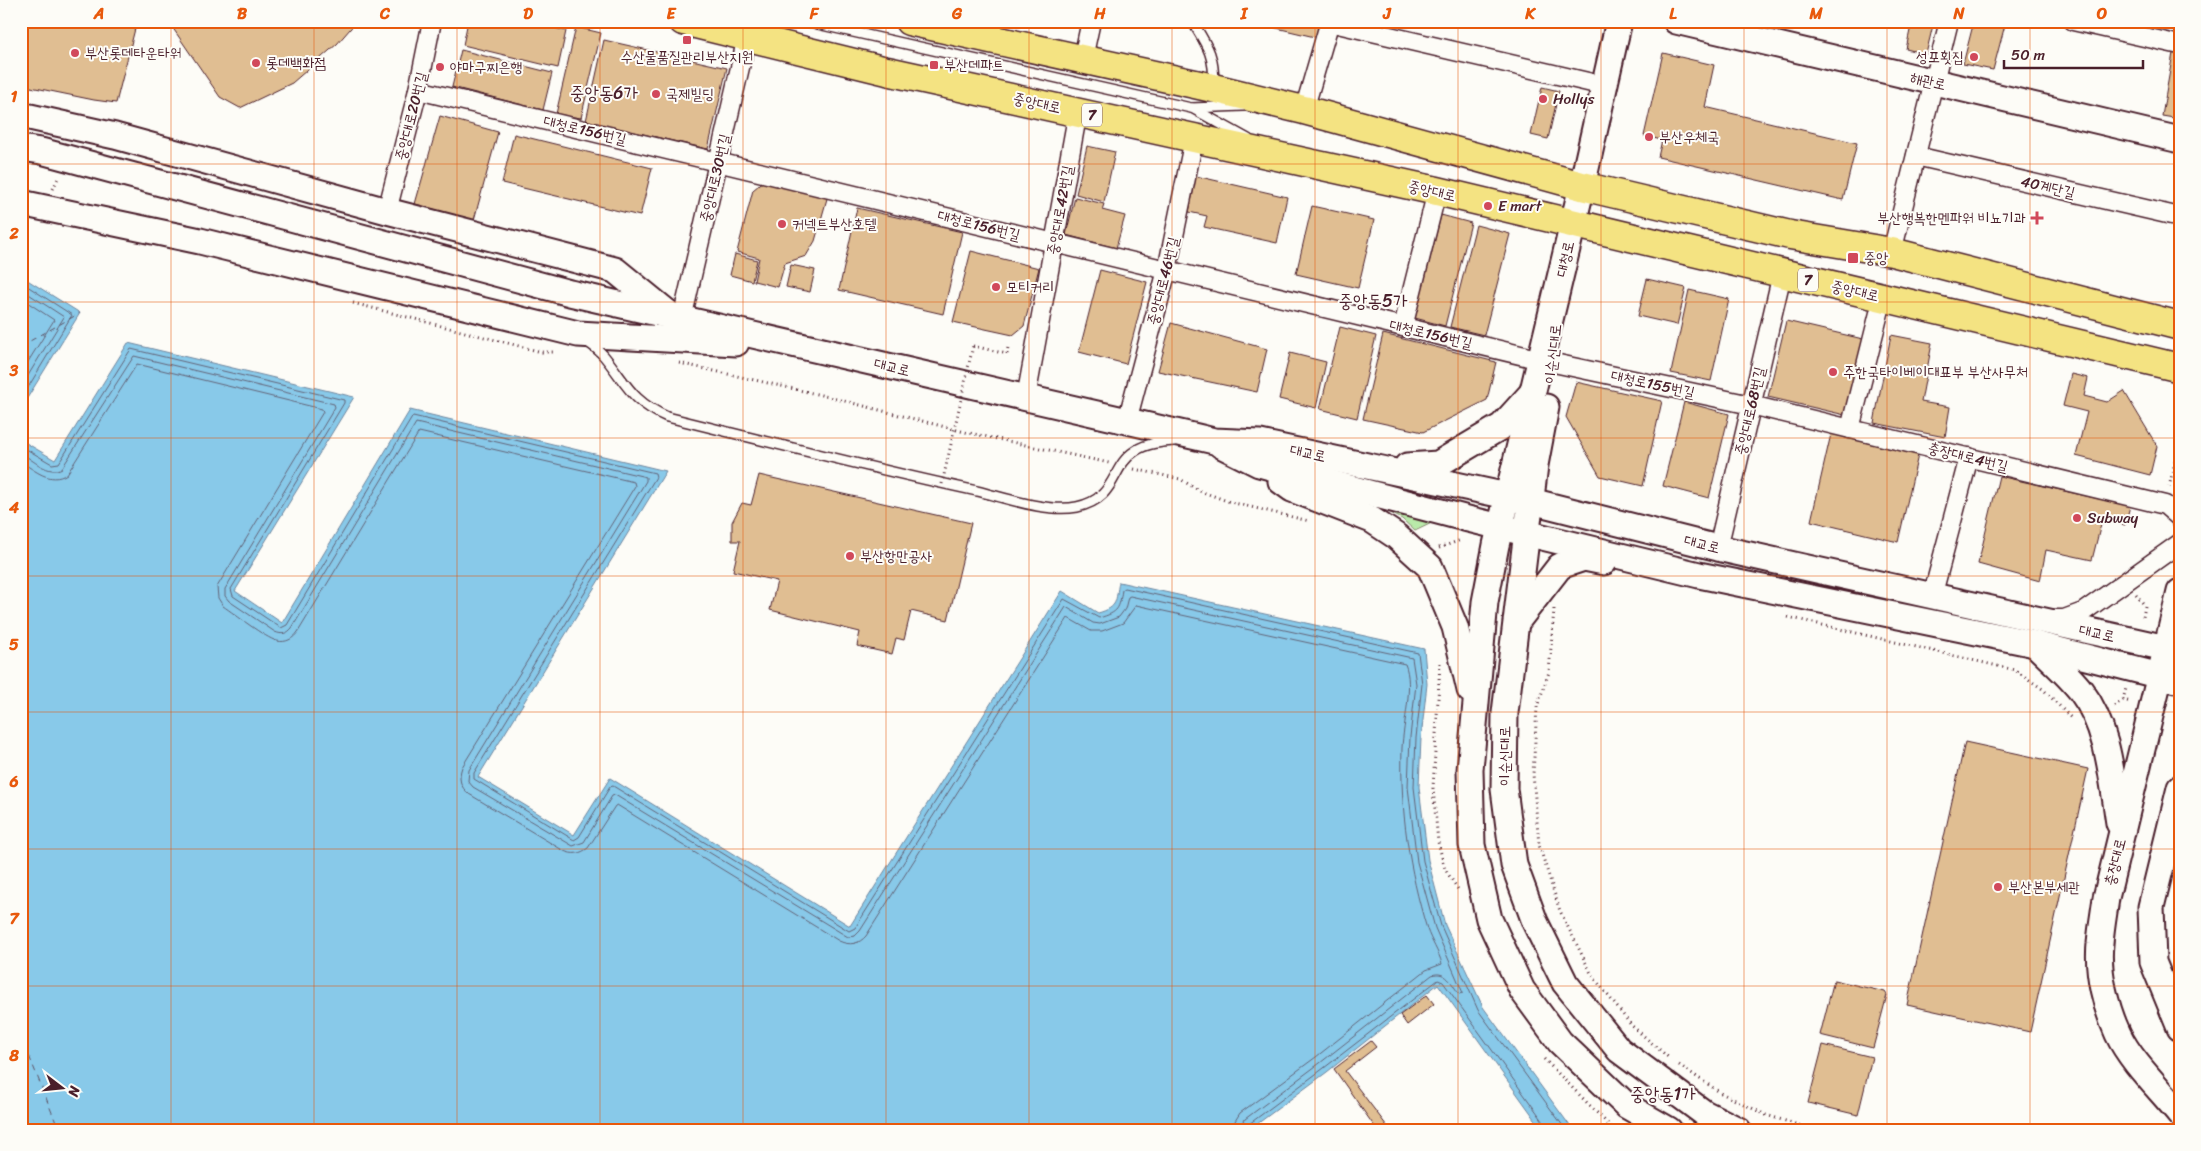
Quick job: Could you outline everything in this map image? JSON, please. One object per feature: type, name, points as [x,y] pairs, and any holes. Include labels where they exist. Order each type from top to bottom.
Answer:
[{"type":"main road","points":[[909,21],[1214,88],[1582,186],[1790,235],[1892,252],[2180,326]]},
{"type":"main road","name":"대청로","points":[[1519,498],[1534,392],[1547,362],[1557,291],[1619,21]]},
{"type":"main road","name":"해관로","points":[[1676,21],[2180,140]]},
{"type":"main road","name":"중앙대로","points":[[691,23],[738,29],[886,71],[1437,192],[2180,368]]},
{"type":"main road","points":[[21,115],[115,136],[387,211],[615,270],[677,318]]},
{"type":"main road","name":"대교로","points":[[21,148],[41,151],[570,293],[1206,439],[1260,443],[1519,498],[1718,548],[2035,620],[2171,668]]},
{"type":"main road","points":[[21,202],[200,241],[578,334],[800,346]]},
{"type":"main road","name":"이순신대로","points":[[1547,362],[1535,466],[1519,498],[1500,527],[1485,602],[1470,770],[1472,844],[1489,919],[1522,990],[1560,1042],[1627,1106],[1663,1127]]},
{"type":"main road","points":[[1368,465],[1408,466],[1438,464],[1502,426],[1534,392]]},
{"type":"main road","name":"대교로","points":[[1206,439],[1259,464],[1500,527],[1680,570],[2035,644],[2171,668]]},
{"type":"main road","points":[[1259,464],[1292,489],[1372,520],[1396,536],[1430,567],[1455,627],[1474,710]]},
{"type":"main road","name":"이순신대로","points":[[1519,498],[1528,533],[1505,713],[1504,789],[1514,865],[1535,922],[1565,983],[1619,1050],[1704,1113],[1738,1130]]},
{"type":"main road","points":[[1516,622],[1560,566],[1584,558],[1644,570],[1680,570]]},
{"type":"main road","name":"충장대로","points":[[2180,592],[2171,668],[2121,835],[2106,898],[2099,946],[2101,975],[2108,1006],[2119,1036],[2138,1063],[2180,1114]]},
{"type":"main road","points":[[2035,644],[2081,690],[2095,713],[2106,746],[2121,835]]},
{"type":"main road","points":[[2180,788],[2151,907],[2153,962],[2180,1028]]},
{"type":"street","name":"중앙대로20번길","points":[[387,211],[418,90],[432,21]]},
{"type":"street","points":[[1083,58],[1091,21]]},
{"type":"street","points":[[1294,108],[1330,21],[1605,86]]},
{"type":"street","points":[[1892,252],[1916,156],[1930,81],[1938,21]]},
{"type":"street","points":[[1930,81],[1950,21]]},
{"type":"street","points":[[2073,21],[2180,45]]},
{"type":"street","name":"중앙대로30번길","points":[[677,318],[720,162],[738,29]]},
{"type":"street","name":"대청로156번길","points":[[418,90],[1547,362]]},
{"type":"street","name":"중앙대로42번길","points":[[1026,398],[1078,112]]},
{"type":"street","name":"중앙대로46번길","points":[[1127,421],[1167,270],[1194,139]]},
{"type":"street","name":"40계단길","points":[[1916,156],[2180,217]]},
{"type":"street","points":[[1403,327],[1437,192]]},
{"type":"street","name":"중앙대로68번길","points":[[1718,548],[1782,274]]},
{"type":"street","points":[[1850,429],[1883,297]]},
{"type":"street","name":"대청로155번길","points":[[1547,362],[1751,406]]},
{"type":"street","name":"충장대로4번길","points":[[1751,406],[2165,505],[2180,518]]},
{"type":"street","points":[[1932,597],[1969,457]]},
{"type":"street","points":[[2035,620],[2064,618],[2083,612],[2180,542]]},
{"type":"lane","points":[[804,21],[1191,108],[1294,108]]},
{"type":"lane","points":[[1192,21],[1211,53],[1214,67],[1214,88]]},
{"type":"lane","points":[[1191,108],[1279,157]]},
{"type":"lane","points":[[578,334],[603,355],[635,397],[650,410],[667,418],[942,484],[1054,508],[1077,507],[1096,500],[1111,486],[1122,466],[1134,451],[1151,444],[1206,439]]},
{"type":"path","points":[[345,301],[542,352],[560,353]]},
{"type":"path","points":[[942,484],[972,346],[1007,354],[1008,348]]},
{"type":"path","points":[[670,361],[821,395],[965,432],[1180,479],[1200,491],[1230,502],[1314,522]]},
{"type":"path","points":[[2165,505],[2180,441]]},
{"type":"path","points":[[1434,550],[1465,538]]},
{"type":"path","points":[[2133,590],[2145,606],[2143,617]]},
{"type":"path","points":[[1555,603],[1549,672],[1537,707],[1533,774],[1539,845],[1560,911],[1592,975],[1631,1025],[1671,1060],[1721,1093],[1766,1115],[1815,1130]]},
{"type":"path","points":[[1781,615],[2015,670],[2044,690],[2074,722]]},
{"type":"path","points":[[2114,706],[2123,700],[2134,703]]},
{"type":"green space","points":[[1383,509],[1440,519],[1415,531],[1402,519]]},
{"type":"water","points":[[21,276],[80,313],[21,408]]},
{"type":"water","points":[[128,343],[354,397],[235,591],[282,623],[410,410],[666,471],[478,777],[574,835],[610,778],[850,926],[1062,591],[1098,613],[1113,606],[1119,582],[1424,649],[1427,684],[1421,738],[1419,787],[1428,860],[1445,925],[1483,1007],[1573,1130],[1543,1130],[1438,984],[1327,1072],[1249,1130],[21,1130],[21,440],[55,460]]},
{"type":"building","name":"부산롯데타운타워","points":[[21,21],[137,21],[116,103],[21,85]]},
{"type":"building","name":"롯데백화점","points":[[168,21],[357,21],[337,44],[292,83],[240,108],[220,97]]},
{"type":"building","points":[[468,21],[526,21],[566,31],[558,68],[463,45]]},
{"type":"building","points":[[1060,21],[1084,21],[1083,26]]},
{"type":"building","points":[[1269,21],[1323,21],[1319,38],[1268,26]]},
{"type":"building","points":[[1912,21],[1934,21],[1926,54],[1906,49]]},
{"type":"building","points":[[1974,21],[2006,21],[1993,70],[1963,64]]},
{"type":"building","points":[[576,27],[601,33],[581,118],[556,114]]},
{"type":"building","name":"국제빌딩","points":[[604,40],[727,68],[708,149],[586,121]]},
{"type":"building","points":[[461,50],[552,73],[543,110],[452,87]]},
{"type":"building","points":[[1663,53],[1714,65],[1705,107],[1857,143],[1843,200],[1658,157],[1662,140],[1644,136]]},
{"type":"building","points":[[2173,53],[2180,54],[2180,119],[2162,116]]},
{"type":"building","points":[[1542,87],[1559,91],[1548,139],[1531,135]]},
{"type":"building","points":[[440,116],[498,132],[474,220],[415,204]]},
{"type":"building","points":[[514,134],[652,168],[640,216],[502,183]]},
{"type":"building","points":[[1087,146],[1115,152],[1104,202],[1076,194]]},
{"type":"building","points":[[1196,176],[1287,197],[1277,243],[1204,227],[1207,216],[1189,212]]},
{"type":"building","points":[[766,179],[828,195],[815,241],[806,256],[785,263],[778,287],[754,281],[759,258],[737,252],[753,190]]},
{"type":"building","points":[[1075,197],[1104,204],[1102,210],[1125,216],[1116,248],[1066,235]]},
{"type":"building","points":[[1312,206],[1374,220],[1358,288],[1296,274]]},
{"type":"building","points":[[857,208],[962,232],[943,314],[839,290]]},
{"type":"building","points":[[1441,215],[1471,223],[1445,326],[1415,318]]},
{"type":"building","points":[[1476,225],[1510,234],[1484,335],[1450,327]]},
{"type":"building","points":[[971,251],[1039,268],[1024,326],[1013,335],[953,322]]},
{"type":"building","points":[[735,254],[757,260],[752,281],[730,275]]},
{"type":"building","points":[[791,265],[815,270],[810,292],[786,287]]},
{"type":"building","points":[[1100,270],[1147,282],[1126,364],[1079,352]]},
{"type":"building","points":[[1647,279],[1686,288],[1677,325],[1638,316]]},
{"type":"building","points":[[1689,290],[1729,299],[1711,381],[1671,373]]},
{"type":"building","points":[[1786,321],[1863,339],[1845,415],[1768,397]]},
{"type":"building","points":[[1171,323],[1267,349],[1257,392],[1158,371]]},
{"type":"building","points":[[1340,327],[1376,336],[1357,418],[1320,409]]},
{"type":"building","points":[[1383,334],[1496,362],[1487,400],[1423,432],[1363,419]]},
{"type":"building","points":[[1891,335],[1932,343],[1921,402],[1950,407],[1945,437],[1874,423]]},
{"type":"building","points":[[1290,353],[1326,362],[1316,408],[1279,399]]},
{"type":"building","points":[[2071,374],[2088,378],[2084,396],[2107,402],[2124,391],[2157,446],[2150,475],[2076,456],[2087,412],[2063,406]]},
{"type":"building","points":[[1576,382],[1662,401],[1643,486],[1600,476],[1566,417]]},
{"type":"building","points":[[1684,402],[1729,414],[1709,498],[1663,486]]},
{"type":"building","points":[[1831,434],[1918,455],[1898,542],[1811,521]]},
{"type":"building","name":"부산항만공사","points":[[759,475],[971,523],[948,620],[911,611],[904,640],[896,638],[892,654],[857,646],[860,632],[770,610],[777,581],[733,571],[740,541],[732,541],[732,522],[742,503],[751,505]]},
{"type":"building","points":[[1999,476],[2130,506],[2125,525],[2102,520],[2092,560],[2046,550],[2040,581],[1978,564]]},
{"type":"building","name":"부산본부세관","points":[[1965,742],[2088,769],[2030,1032],[1907,1005]]},
{"type":"building","points":[[1834,980],[1885,992],[1887,995],[1873,1048],[1820,1035]]},
{"type":"building","points":[[1427,995],[1434,1004],[1407,1025],[1400,1015]]},
{"type":"building","points":[[1371,1041],[1376,1047],[1345,1071],[1390,1130],[1377,1130],[1334,1069]]},
{"type":"building","points":[[1823,1045],[1872,1057],[1858,1115],[1808,1103]]},
{"type":"ferry route","points":[[21,346],[80,313]]},
{"type":"ferry route","points":[[21,1036],[59,1130]]},
{"type":"place","name":"수산물품질관리부산지원","points":[[687,40]]},
{"type":"place","name":"부산롯데타운타워","points":[[75,53]]},
{"type":"place","name":"성포횟집","points":[[1974,57]]},
{"type":"place","name":"롯데백화점","points":[[256,63]]},
{"type":"place","name":"부산데파트","points":[[934,65]]},
{"type":"place","name":"야마구찌은행","points":[[440,67]]},
{"type":"place","name":"국제빌딩","points":[[656,94]]},
{"type":"place","name":"Hollys","points":[[1543,99]]},
{"type":"place","name":"부산우체국","points":[[1649,137]]},
{"type":"place","name":"E mart","points":[[1488,206]]},
{"type":"place","name":"부산행복한멘파워 비뇨기과","points":[[2037,218]]},
{"type":"place","name":"커넥트부산호텔","points":[[782,224]]},
{"type":"place","name":"중앙","points":[[1853,258]]},
{"type":"place","name":"모티커리","points":[[996,287]]},
{"type":"place","name":"주한국타이베이대표부 부산사무처","points":[[1833,372]]},
{"type":"place","name":"Subway","points":[[2077,518]]},
{"type":"place","name":"부산항만공사","points":[[850,556]]},
{"type":"place","name":"부산본부세관","points":[[1998,887]]},
{"type":"district","name":"중앙동6가","points":[[604,93]]},
{"type":"district","name":"중앙동5가","points":[[1373,301]]},
{"type":"district","name":"중앙동1가","points":[[1663,1094]]}]
